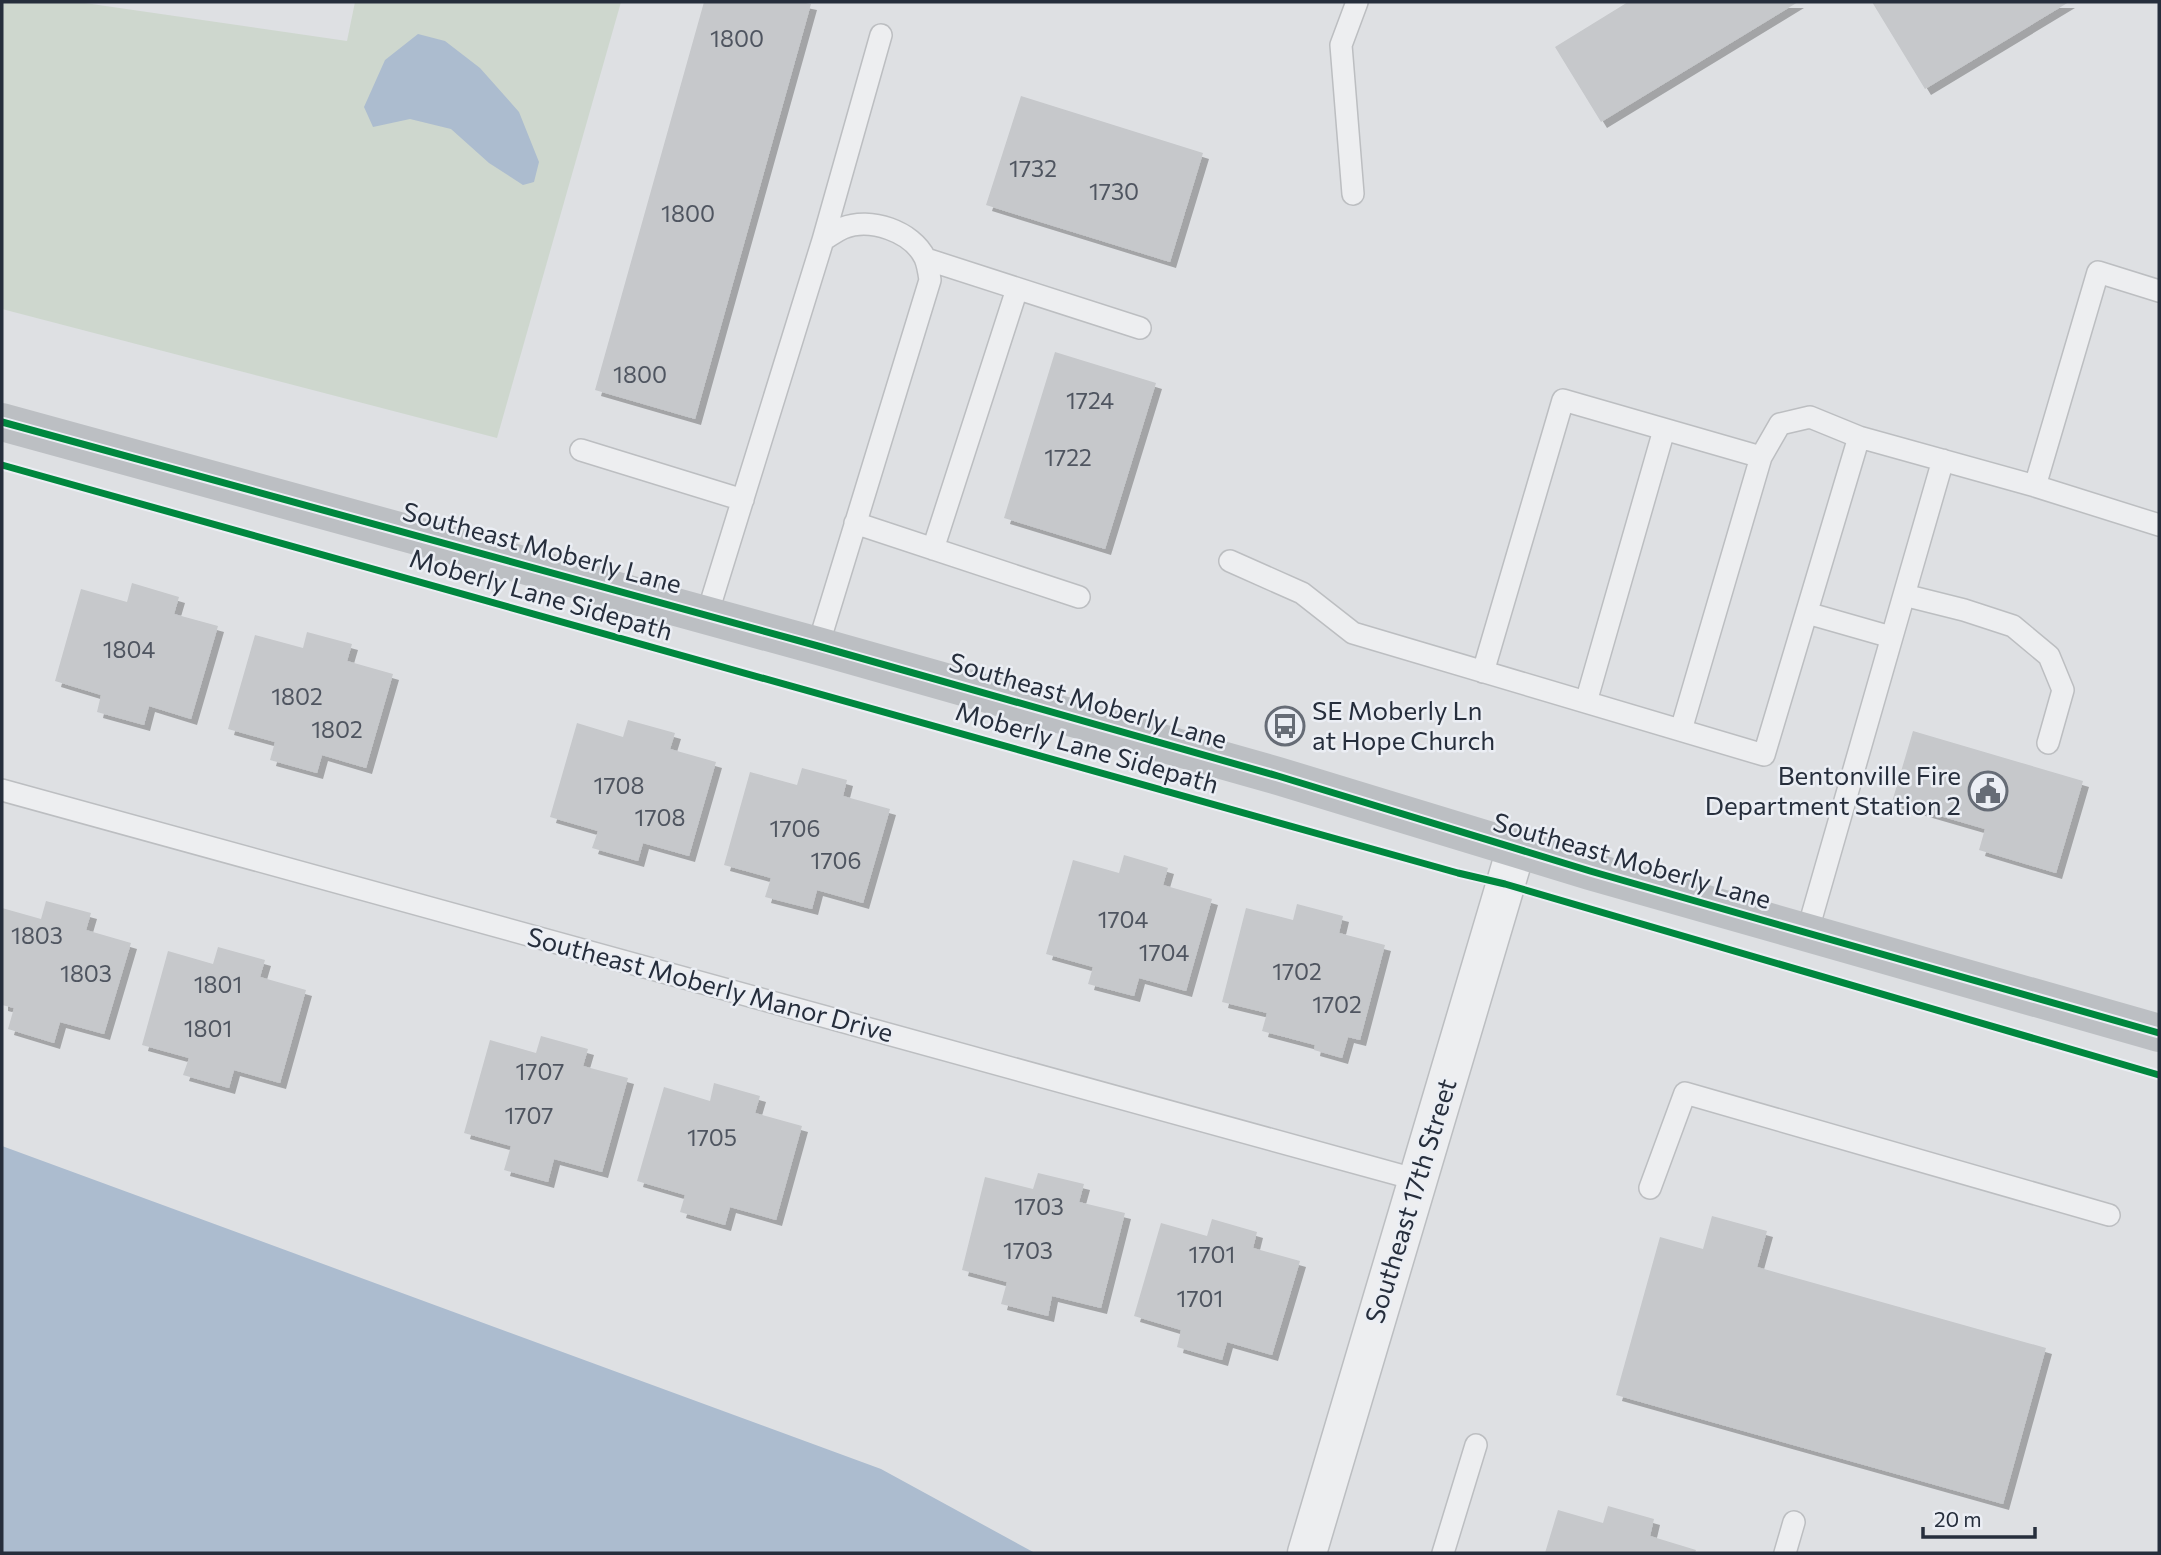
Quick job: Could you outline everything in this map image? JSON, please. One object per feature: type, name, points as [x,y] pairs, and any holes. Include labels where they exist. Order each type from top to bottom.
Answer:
[{"type":"street","name":"Southeast Moberly Lane","points":[[2,422],[707,615],[1278,776],[1516,849],[2159,1033]]},
{"type":"street","name":"Southeast 17th Street","points":[[1307,1553],[1516,849]]},
{"type":"lane","points":[[1353,194],[1341,46],[1357,2]]},
{"type":"lane","points":[[707,615],[823,240],[881,36]]},
{"type":"lane","points":[[818,646],[930,280],[926,259],[914,242],[897,232],[872,225],[844,228],[823,240]]},
{"type":"lane","points":[[926,259],[1140,328]]},
{"type":"lane","points":[[2035,486],[2098,272],[2159,290]]},
{"type":"lane","points":[[933,549],[1017,289]]},
{"type":"lane","points":[[1483,672],[1563,400],[1761,457]]},
{"type":"lane","points":[[1681,730],[1761,457],[1780,424],[1810,417],[1859,437],[2035,486],[2159,525]]},
{"type":"lane","points":[[1586,702],[1664,430]]},
{"type":"lane","points":[[1230,561],[1302,593],[1353,633],[1764,755],[1859,437]]},
{"type":"lane","points":[[581,450],[743,500]]},
{"type":"lane","points":[[1807,933],[1943,460]]},
{"type":"lane","points":[[855,523],[1079,597]]},
{"type":"lane","points":[[1904,595],[1964,610],[2012,626],[2049,656],[2063,690],[2048,743]]},
{"type":"lane","points":[[1807,613],[1891,637]]},
{"type":"lane","name":"Southeast Moberly Manor Drive","points":[[2,790],[1418,1180]]},
{"type":"lane","points":[[1650,1188],[1685,1093],[2109,1215]]},
{"type":"lane","points":[[1443,1553],[1476,1445]]},
{"type":"lane","points":[[1785,1553],[1794,1522]]},
{"type":"shaded area","points":[[2,2],[78,2],[347,41],[355,2],[621,2],[497,438],[2,309]]},
{"type":"water","points":[[418,34],[445,41],[480,68],[519,112],[539,162],[534,182],[523,185],[489,163],[451,129],[410,119],[373,127],[364,107],[385,60]]},
{"type":"water","points":[[2,1146],[881,1469],[1035,1553],[2,1553]]},
{"type":"building","points":[[704,2],[811,4],[695,419],[595,390]]},
{"type":"building","points":[[1628,2],[1798,2],[1601,122],[1555,47]]},
{"type":"building","points":[[1872,2],[2069,2],[1925,89]]},
{"type":"building","points":[[1021,96],[1203,153],[1170,262],[986,205]]},
{"type":"building","points":[[1055,352],[1156,383],[1105,549],[1004,518]]},
{"type":"building","points":[[132,583],[179,597],[174,614],[218,626],[191,719],[149,706],[144,725],[97,712],[101,695],[55,681],[81,589],[127,602]]},
{"type":"building","points":[[307,632],[352,644],[347,661],[393,674],[366,768],[322,755],[317,773],[270,760],[275,742],[228,729],[255,635],[303,648]]},
{"type":"building","points":[[628,720],[675,733],[670,749],[716,762],[689,856],[643,843],[638,861],[592,848],[598,831],[550,817],[577,723],[623,737]]},
{"type":"building","name":"Bentonville Fire Department Station 2","points":[[1913,731],[2083,781],[2056,873],[1979,850],[1985,829],[1892,802]]},
{"type":"building","points":[[802,768],[847,780],[843,796],[890,809],[863,903],[817,890],[812,909],[765,897],[771,878],[724,865],[750,772],[797,785]]},
{"type":"building","points":[[1124,855],[1168,868],[1163,885],[1212,899],[1186,991],[1139,978],[1134,996],[1088,984],[1093,967],[1046,954],[1073,860],[1119,873]]},
{"type":"building","points":[[46,901],[91,913],[86,930],[131,943],[104,1034],[60,1022],[54,1043],[8,1029],[14,1008],[2,1005],[2,908],[41,919]]},
{"type":"building","points":[[1297,904],[1343,916],[1339,933],[1385,945],[1360,1040],[1348,1037],[1342,1058],[1314,1050],[1315,1045],[1262,1031],[1267,1013],[1222,1002],[1246,908],[1293,920]]},
{"type":"building","points":[[218,947],[265,960],[260,977],[306,990],[280,1083],[234,1070],[229,1088],[183,1075],[189,1058],[142,1045],[168,951],[213,964]]},
{"type":"building","points":[[541,1036],[588,1049],[583,1066],[628,1078],[602,1172],[554,1159],[548,1182],[504,1170],[511,1146],[464,1133],[490,1040],[536,1053]]},
{"type":"building","points":[[714,1083],[760,1096],[755,1113],[802,1126],[776,1220],[730,1207],[725,1225],[680,1212],[685,1195],[637,1181],[664,1087],[710,1101]]},
{"type":"building","points":[[1038,1173],[1084,1184],[1079,1202],[1125,1213],[1101,1308],[1052,1296],[1048,1316],[1001,1304],[1007,1282],[962,1270],[985,1177],[1033,1189]]},
{"type":"building","points":[[1712,1216],[1767,1231],[1757,1267],[2046,1348],[2003,1504],[1616,1395],[1660,1237],[1703,1249]]},
{"type":"building","points":[[1212,1219],[1257,1232],[1253,1248],[1300,1261],[1272,1355],[1227,1342],[1222,1360],[1177,1347],[1181,1330],[1134,1316],[1161,1223],[1207,1236]]},
{"type":"building","points":[[1608,1506],[1654,1519],[1650,1536],[1696,1550],[1695,1553],[1545,1553],[1558,1510],[1603,1523]]},
{"type":"cycle path","name":"Moberly Lane Sidepath","points":[[2,422],[818,646],[1278,776],[1590,871],[2159,1033]]},
{"type":"cycle path","name":"Moberly Lane Sidepath","points":[[2,465],[1505,884],[2159,1075]]},
{"type":"place","name":"SE Moberly Ln at Hope Church","points":[[1285,726]]},
{"type":"place","name":"Bentonville Fire Department Station 2","points":[[1988,791]]}]
